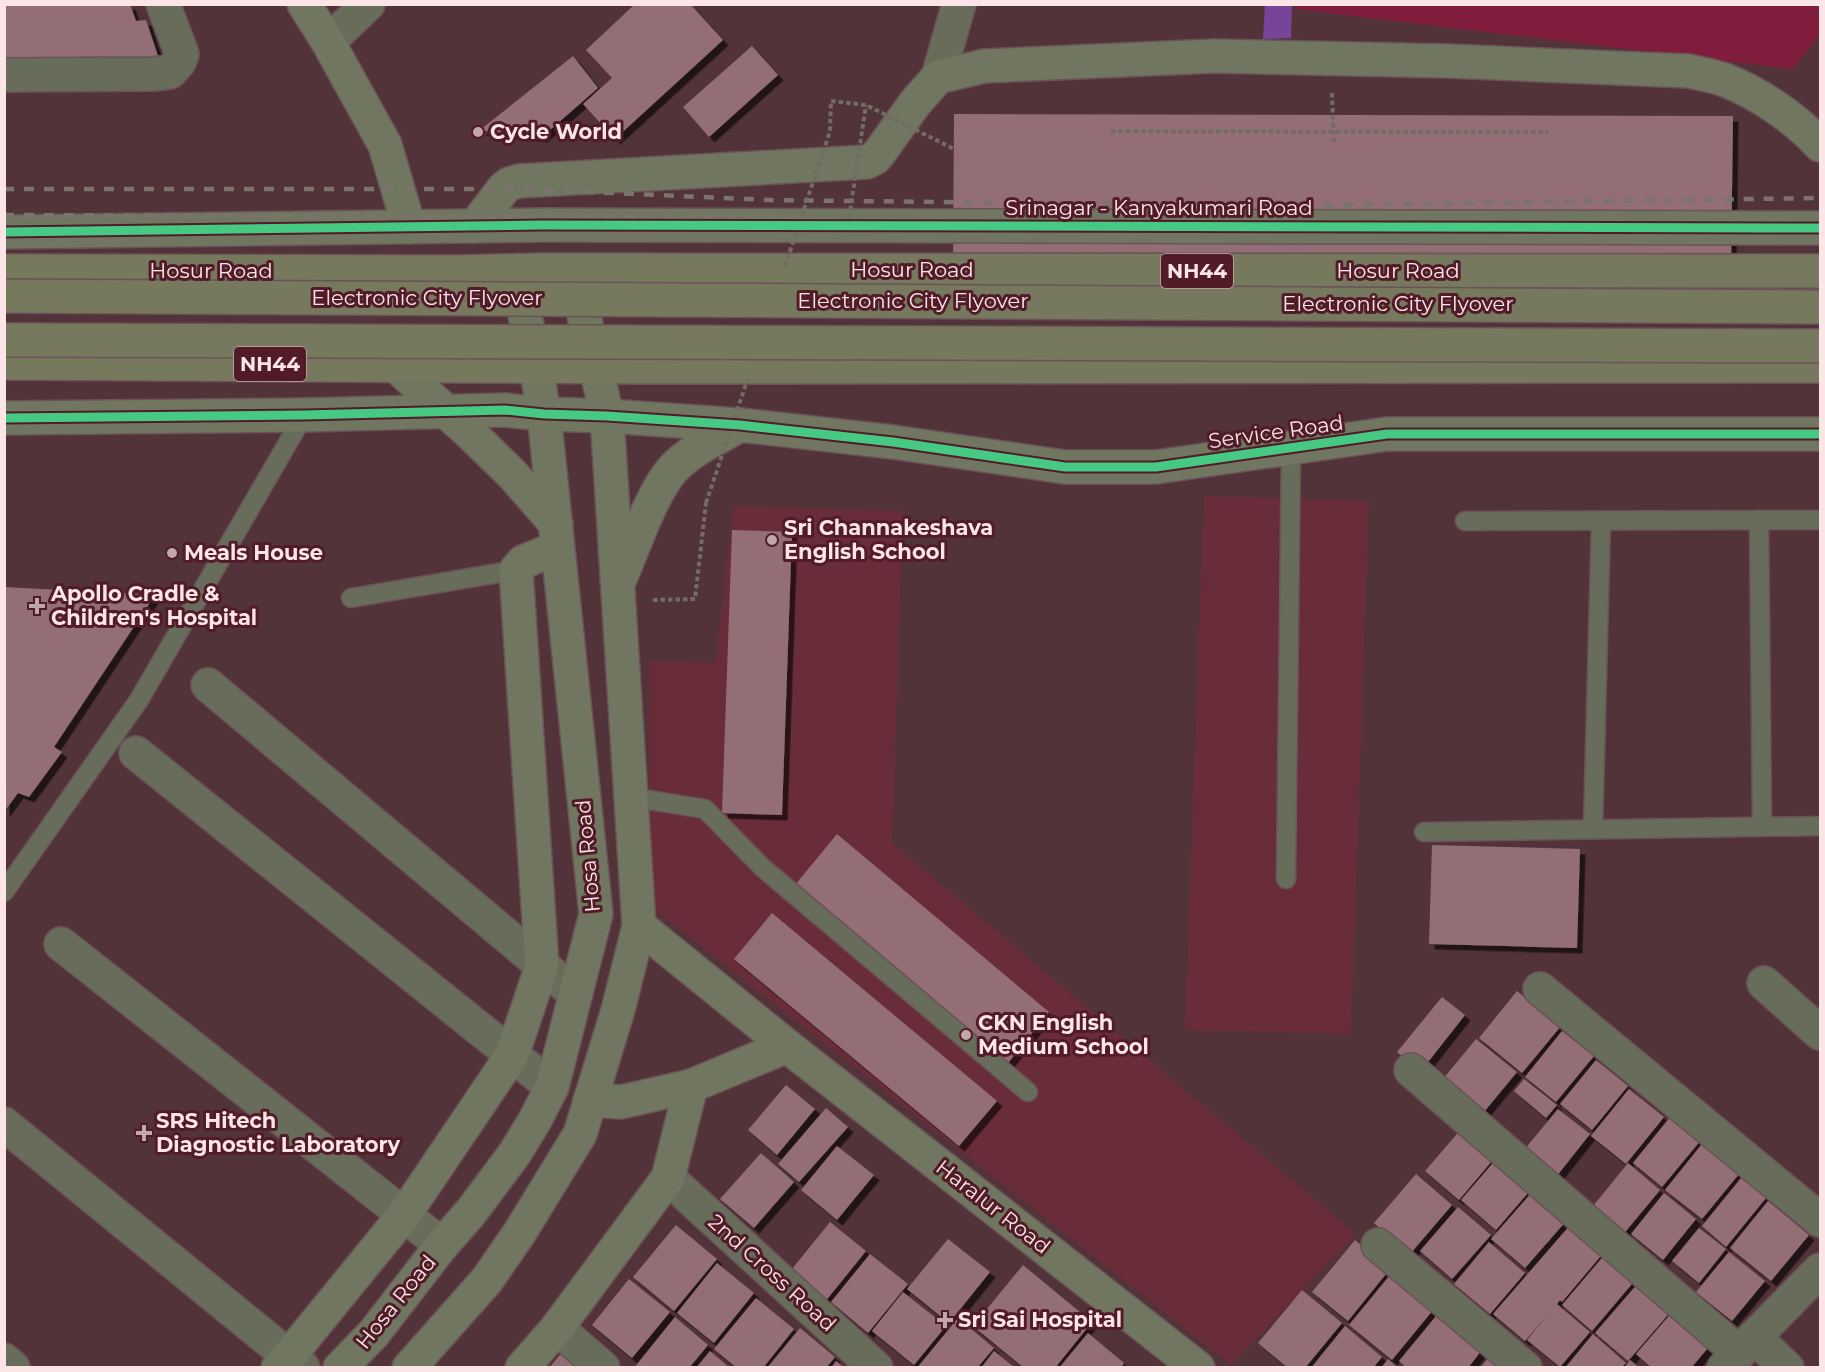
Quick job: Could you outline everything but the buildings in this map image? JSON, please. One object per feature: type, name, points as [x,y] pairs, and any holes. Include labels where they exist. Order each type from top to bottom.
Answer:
[{"type":"highway","name":"Hosur Road","points":[[4,270],[1821,271]]},
{"type":"highway","name":"Electronic City Flyover","points":[[4,296],[1821,307]]},
{"type":"highway","name":"Electronic City Flyover","points":[[4,339],[1821,346]]},
{"type":"highway","name":"NH44","points":[[4,363],[596,367],[1821,366]]},
{"type":"street","points":[[4,75],[170,72],[179,62],[182,54],[163,4]]},
{"type":"street","points":[[304,4],[386,146],[409,227]]},
{"type":"street","points":[[328,42],[368,4]]},
{"type":"street","points":[[475,226],[504,188],[509,184],[519,182],[867,162],[875,158],[915,103],[938,77],[959,4]]},
{"type":"street","points":[[938,77],[984,66],[1214,56],[1689,71],[1724,79],[1752,93],[1810,134],[1821,145]]},
{"type":"street","name":"Srinagar - Kanyakumari Road","points":[[4,232],[542,225],[1821,228]]},
{"type":"street","points":[[410,1368],[487,1280],[520,1232],[580,1134],[618,1010],[639,926],[606,416],[574,270]]},
{"type":"street","name":"Hosa Road","points":[[340,1368],[375,1333],[442,1245],[471,1212],[515,1153],[535,1120],[552,1086],[596,915],[544,414],[536,365],[515,272]]},
{"type":"street","points":[[4,1124],[290,1364],[404,1215],[512,1055],[542,966],[516,570],[556,536],[513,476],[394,364]]},
{"type":"street","name":"Service Road","points":[[4,418],[505,410],[740,425],[893,442],[1065,467],[1156,467],[1387,434],[1821,434]]},
{"type":"street","points":[[617,584],[656,496],[673,469],[694,452],[740,425]]},
{"type":"street","points":[[208,685],[576,994]]},
{"type":"street","points":[[136,753],[552,1086]]},
{"type":"street","name":"Haralur Road","points":[[639,926],[787,1046],[1198,1368]]},
{"type":"street","points":[[61,944],[442,1245]]},
{"type":"street","points":[[1764,983],[1821,1033]]},
{"type":"street","points":[[1540,988],[1821,1220]]},
{"type":"street","points":[[590,1100],[621,1102],[691,1086],[787,1046]]},
{"type":"street","points":[[1411,1070],[1739,1352],[1787,1368]]},
{"type":"street","points":[[522,1368],[557,1328],[668,1178],[691,1086]]},
{"type":"street","name":"2nd Cross Road","points":[[668,1178],[876,1368]]},
{"type":"street","points":[[1378,1245],[1525,1368]]},
{"type":"street","points":[[1739,1352],[1821,1270]]},
{"type":"street","points":[[557,1328],[603,1368]]},
{"type":"street","points":[[4,1360],[13,1368]]},
{"type":"lane","points":[[4,892],[139,700],[304,415]]},
{"type":"lane","points":[[1286,879],[1290,448]]},
{"type":"lane","points":[[1759,520],[1762,826]]},
{"type":"lane","points":[[1465,521],[1821,520]]},
{"type":"lane","points":[[1593,829],[1601,521]]},
{"type":"lane","points":[[351,598],[516,570]]},
{"type":"lane","points":[[631,797],[705,809],[763,868],[1028,1092]]},
{"type":"lane","points":[[1424,832],[1821,826]]},
{"type":"path","points":[[1331,58],[1334,146]]},
{"type":"path","points":[[782,277],[830,131],[831,102],[866,105],[954,149]]},
{"type":"path","points":[[848,225],[866,105]]},
{"type":"path","points":[[1111,131],[1548,132]]},
{"type":"path","points":[[695,599],[706,502],[752,367]]},
{"type":"shaded area","points":[[1298,4],[1820,4],[1820,34],[1793,69],[1296,9]]},
{"type":"shaded area","points":[[1265,5],[1292,5],[1291,38],[1263,39]]},
{"type":"shaded area","points":[[1204,496],[1369,501],[1351,1034],[1185,1030]]},
{"type":"shaded area","name":"CKN English Medium School","points":[[733,506],[903,511],[892,843],[1356,1234],[1231,1365],[649,905],[649,660],[716,663]]},
{"type":"railway","points":[[4,189],[521,189],[770,200],[1267,206],[1820,198]]},
{"type":"railway","points":[[4,215],[775,218],[1025,226],[1271,228],[1820,223]]},
{"type":"cycle path","points":[[4,232],[542,225],[1820,228]]},
{"type":"cycle path","points":[[4,418],[505,410],[740,425],[893,442],[1065,467],[1156,467],[1387,434],[1820,434]]},
{"type":"place","name":"Cycle World","points":[[478,132]]},
{"type":"place","name":"Sri Channakeshava English School","points":[[772,540]]},
{"type":"place","name":"Meals House","points":[[172,553]]},
{"type":"place","name":"Apollo Cradle & Children's Hospital","points":[[37,606]]},
{"type":"place","name":"CKN English Medium School","points":[[966,1035]]},
{"type":"place","name":"SRS Hitech Diagnostic Laboratory","points":[[144,1133]]},
{"type":"place","name":"Sri Sai Hospital","points":[[945,1320]]}]
